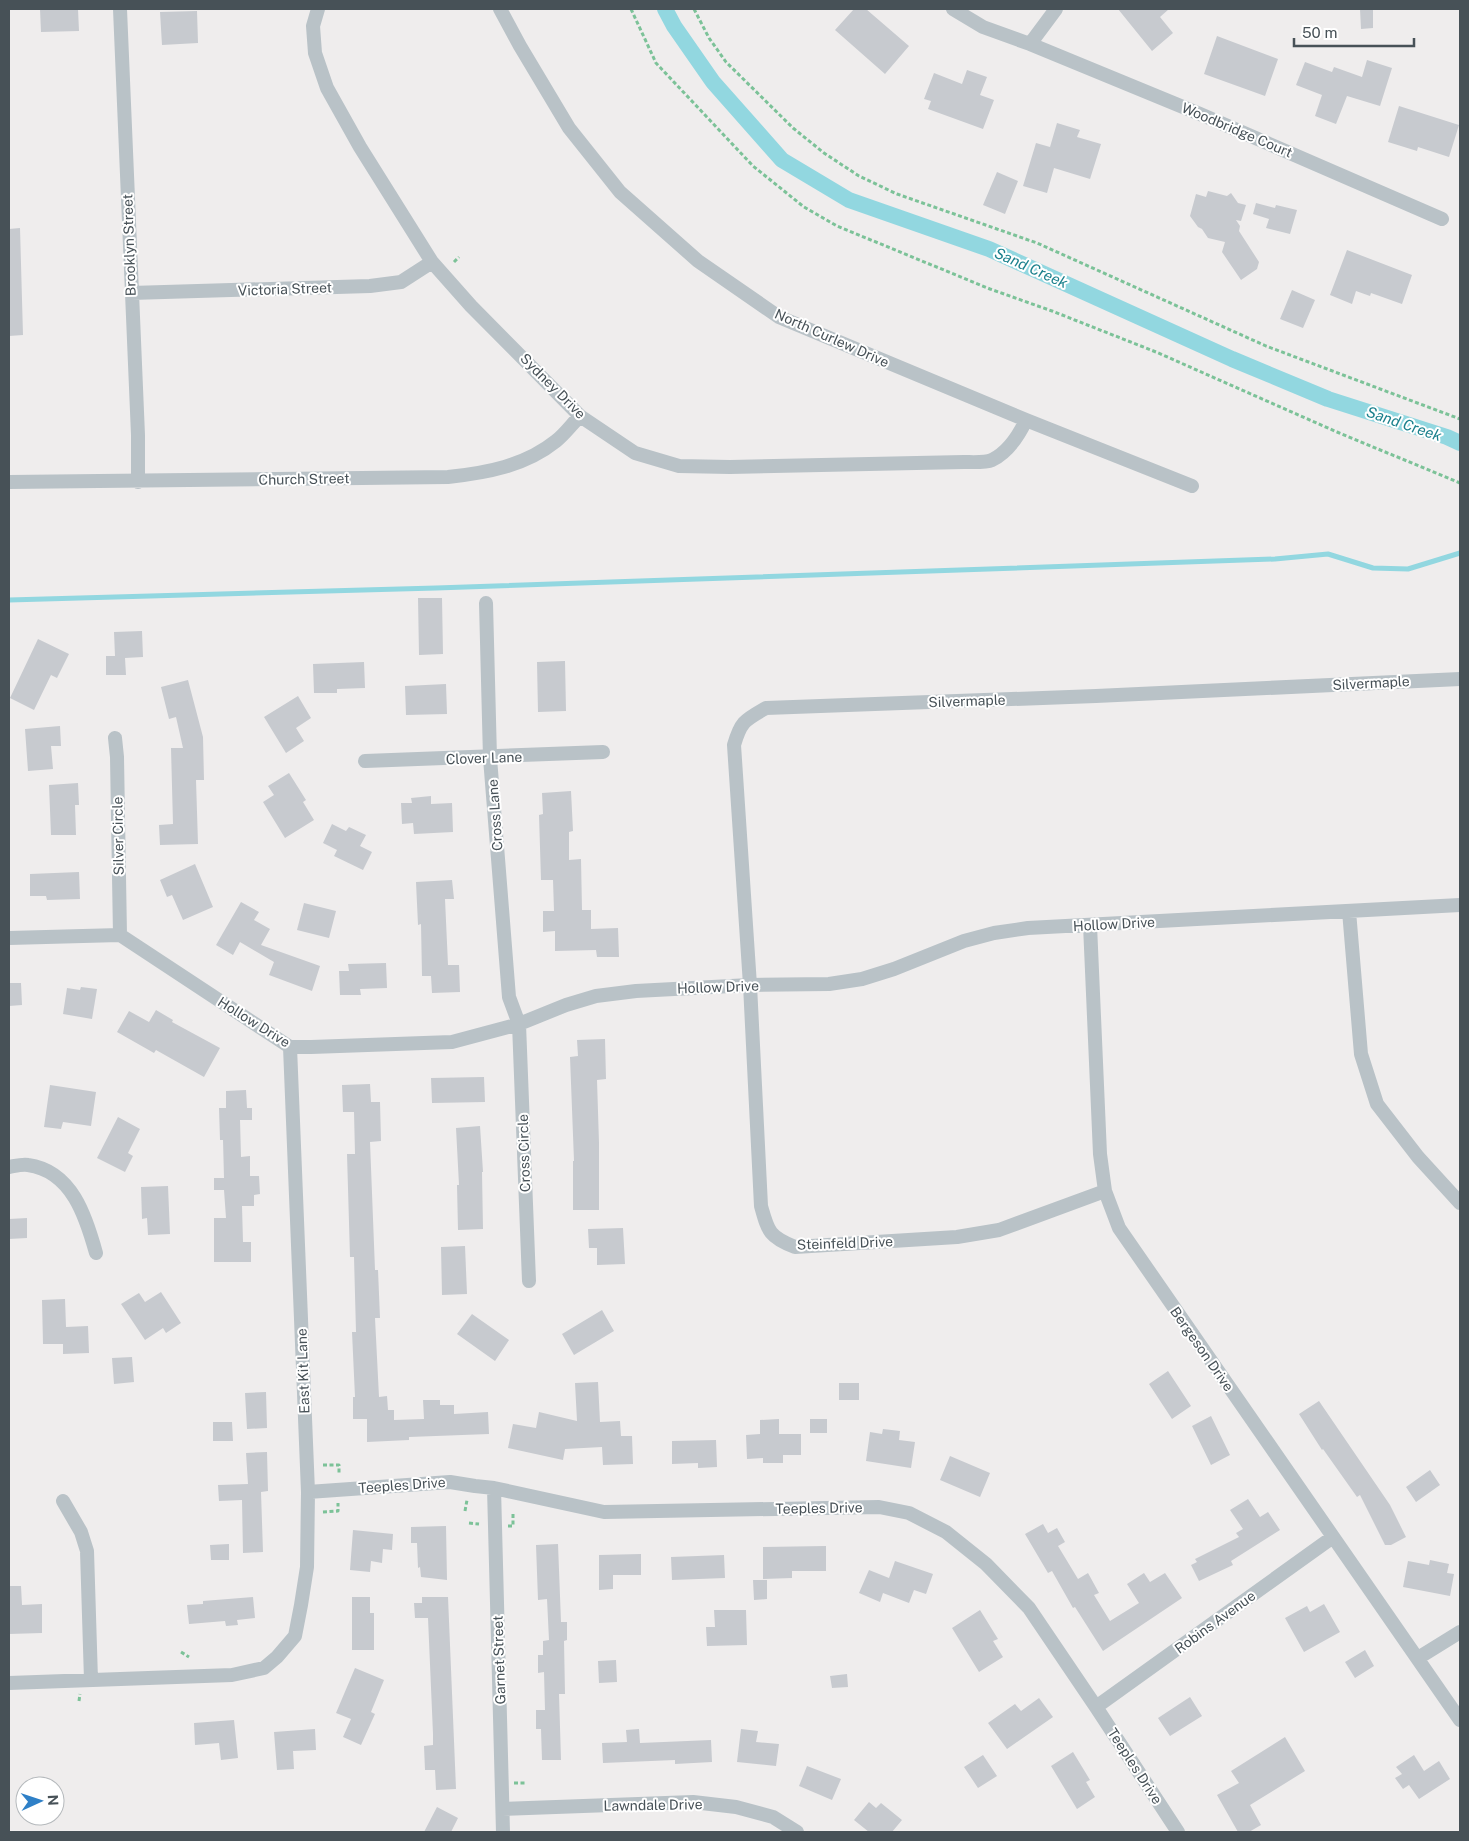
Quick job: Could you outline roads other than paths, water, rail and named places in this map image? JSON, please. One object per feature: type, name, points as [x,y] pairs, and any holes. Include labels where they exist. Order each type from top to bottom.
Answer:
[{"type":"street","name":"Brooklyn Street","points":[[120,9],[138,435],[138,482]]},
{"type":"street","name":"Sydney Drive","points":[[318,9],[313,26],[315,53],[326,88],[360,147],[432,262],[471,306],[580,416],[636,452],[679,466],[730,467],[992,460],[1019,435],[1026,420]]},
{"type":"street","name":"North Curlew Drive","points":[[500,9],[569,128],[620,192],[698,261],[779,317],[1026,420],[1192,486]]},
{"type":"street","name":"Woodbridge Court","points":[[953,9],[983,27],[1030,44],[1200,114],[1442,219]]},
{"type":"street","points":[[1030,44],[1056,9]]},
{"type":"street","name":"Victoria Street","points":[[131,293],[370,286],[401,282],[432,262]]},
{"type":"street","name":"Church Street","points":[[9,482],[448,477],[486,473],[522,462],[556,441],[580,416]]},
{"type":"street","name":"Cross Lane","points":[[486,603],[490,758],[509,997],[520,1024]]},
{"type":"street","name":"Silvermaple","points":[[750,986],[734,745],[739,727],[752,716],[766,708],[1096,696],[1460,679]]},
{"type":"street","name":"Silver Circle","points":[[115,738],[118,757],[117,832],[120,935]]},
{"type":"street","name":"Clover Lane","points":[[365,761],[490,758],[603,752]]},
{"type":"street","name":"Hollow Drive","points":[[120,935],[290,1047],[452,1042],[520,1024],[566,1005],[596,996],[636,991],[829,984],[862,979],[894,969],[964,941],[994,933],[1028,928],[1460,905]]},
{"type":"street","points":[[1349,912],[1361,1054],[1377,1104],[1418,1157],[1460,1203]]},
{"type":"street","name":"Bergeson Drive","points":[[1090,925],[1100,1154],[1106,1191],[1119,1228],[1460,1720]]},
{"type":"street","points":[[9,938],[120,935]]},
{"type":"street","name":"Steinfeld Drive","points":[[750,986],[761,1206],[767,1228],[778,1240],[794,1247],[957,1237],[999,1230],[1106,1191]]},
{"type":"street","name":"Cross Circle","points":[[520,1024],[529,1281]]},
{"type":"street","name":"East Kit Lane","points":[[9,1683],[232,1675],[264,1668],[278,1657],[295,1636],[302,1605],[307,1567],[308,1492],[290,1047]]},
{"type":"street","points":[[9,1166],[27,1165],[41,1168],[58,1177],[74,1196],[86,1218],[96,1253]]},
{"type":"street","name":"Teeples Drive","points":[[308,1492],[450,1482],[494,1488],[604,1512],[879,1507],[909,1513],[946,1532],[986,1564],[1029,1608],[1178,1832]]},
{"type":"street","name":"Garnet Street","points":[[494,1488],[503,1832]]},
{"type":"street","points":[[63,1501],[81,1532],[87,1551],[91,1680]]},
{"type":"street","name":"Robins Avenue","points":[[1096,1707],[1333,1537]]},
{"type":"street","points":[[1418,1658],[1460,1632]]},
{"type":"street","name":"Lawndale Drive","points":[[503,1809],[692,1802],[736,1807],[773,1817],[797,1832]]},
{"type":"waterway","name":"Sand Creek","points":[[665,9],[674,26],[713,82],[782,160],[849,200],[989,249],[1232,359],[1328,399],[1447,437],[1460,443]]},
{"type":"waterway","points":[[9,600],[436,588],[1275,559],[1328,554],[1373,568],[1408,569],[1460,553]]}]
